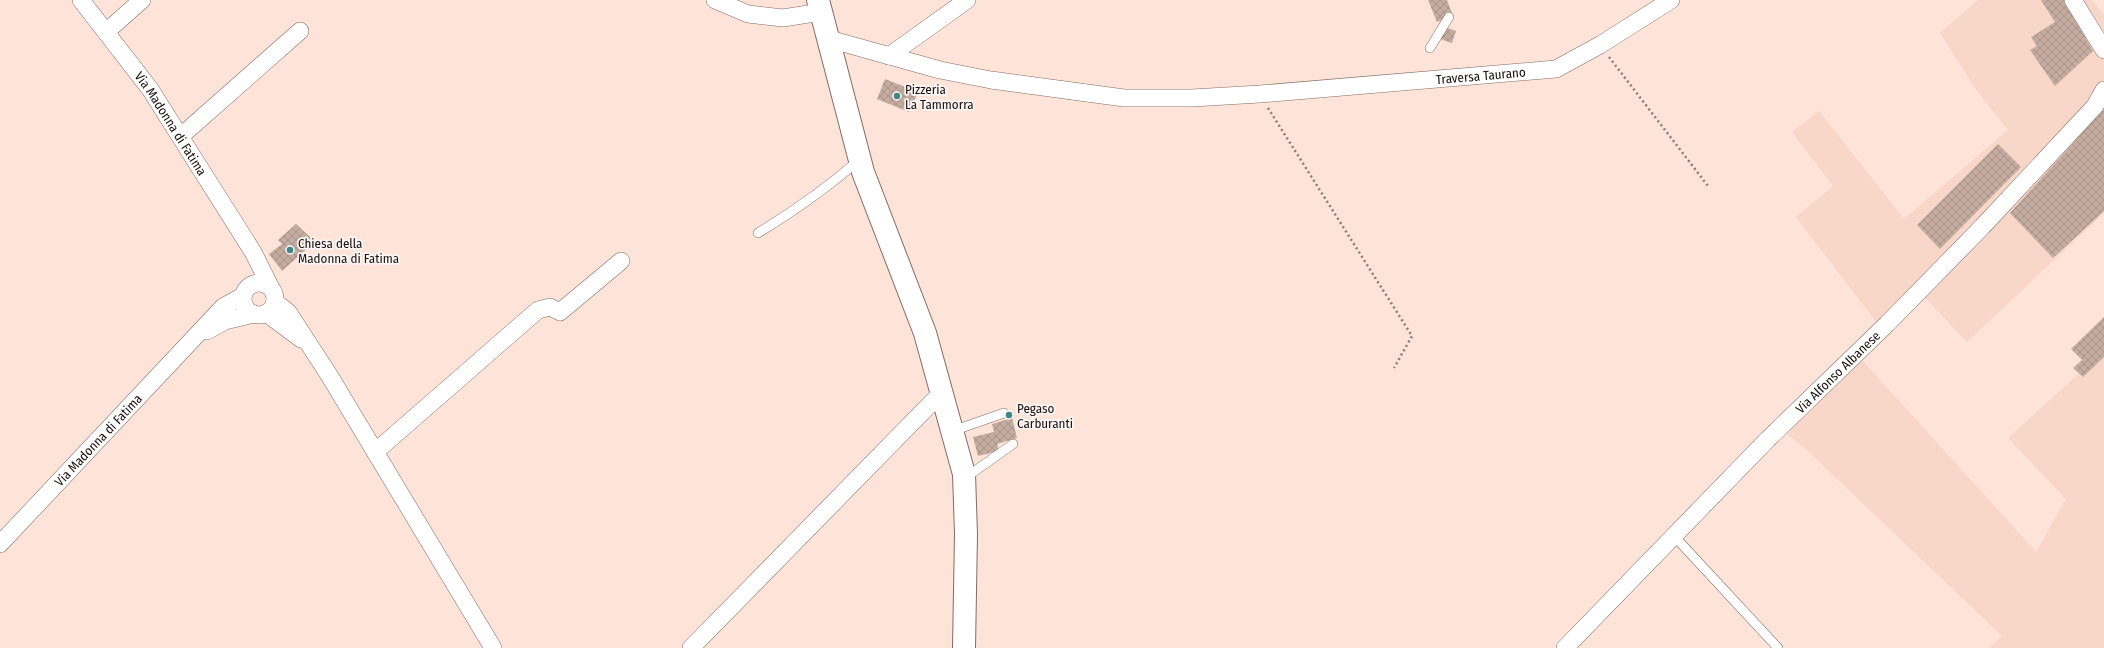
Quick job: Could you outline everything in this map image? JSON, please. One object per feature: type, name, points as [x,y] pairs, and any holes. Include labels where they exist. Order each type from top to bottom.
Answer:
[{"type":"street","name":"Via Madonna di Fatima","points":[[81,0],[107,31],[150,89],[181,136],[252,252],[266,304]]},
{"type":"street","points":[[107,31],[142,0]]},
{"type":"street","points":[[715,0],[748,14],[783,18],[820,6],[829,39],[847,88],[863,172],[925,333],[964,479],[966,534],[964,648]]},
{"type":"street","points":[[889,56],[967,0]]},
{"type":"street","name":"Traversa Taurano","points":[[829,39],[940,70],[991,80],[1124,98],[1192,98],[1265,94],[1556,69],[1600,45],[1671,0]]},
{"type":"street","points":[[2073,0],[2104,50]]},
{"type":"street","points":[[181,136],[300,31]]},
{"type":"street","name":"Via Alfonso Albanese","points":[[1565,648],[1768,440],[1887,324],[1982,227],[2095,106],[2104,90]]},
{"type":"street","points":[[252,252],[245,291],[245,307],[266,304]]},
{"type":"street","points":[[375,452],[538,310],[550,306],[560,312],[621,261]]},
{"type":"street","name":"Via Madonna di Fatima","points":[[0,544],[224,307],[256,282],[266,283],[266,304]]},
{"type":"street","points":[[198,336],[225,321],[266,304]]},
{"type":"street","points":[[266,304],[313,350],[493,648]]},
{"type":"street","points":[[691,648],[942,392]]},
{"type":"lane","points":[[1430,48],[1449,17]]},
{"type":"lane","points":[[758,233],[796,210],[831,184],[860,159]]},
{"type":"lane","points":[[951,427],[961,428],[1004,414]]},
{"type":"lane","points":[[964,479],[1013,444]]},
{"type":"lane","points":[[1675,537],[1778,648]]},
{"type":"path","points":[[1600,45],[1708,186]]},
{"type":"path","points":[[1265,94],[1412,336],[1394,368]]},
{"type":"shaded area","points":[[1978,0],[2092,0],[2104,15],[2104,213],[1967,342],[1914,286],[1877,323],[1796,217],[1833,186],[1792,132],[1819,111],[1904,219],[2008,130],[1977,91],[1940,33]]},
{"type":"shaded area","points":[[2104,351],[2104,648],[1990,648],[2002,636],[1808,451],[1787,434],[1861,359],[2036,552],[2066,499],[2008,438]]},
{"type":"building","points":[[1428,0],[1447,0],[1453,16],[1437,22]]},
{"type":"building","points":[[2041,0],[2064,0],[2093,51],[2055,86],[2030,50],[2037,46],[2031,37],[2055,22]]},
{"type":"building","points":[[1445,27],[1456,31],[1452,43],[1440,39]]},
{"type":"building","name":"Pizzeria La Tammorra","points":[[885,79],[918,92],[909,112],[877,99]]},
{"type":"building","points":[[2104,109],[2104,211],[2053,258],[2010,213]]},
{"type":"building","points":[[1998,144],[2021,167],[1940,249],[1917,225]]},
{"type":"building","name":"Chiesa della Madonna di Fatima","points":[[296,224],[311,238],[310,246],[282,271],[269,254],[282,244],[278,240]]},
{"type":"building","points":[[2104,317],[2104,357],[2083,377],[2073,368],[2082,360],[2071,349]]},
{"type":"building","points":[[1012,418],[1017,438],[997,444],[999,451],[978,456],[973,437],[994,432],[992,424]]},
{"type":"place","name":"Pizzeria La Tammorra","points":[[897,96]]},
{"type":"place","name":"Chiesa della Madonna di Fatima","points":[[290,250]]},
{"type":"place","name":"Pegaso Carburanti","points":[[1009,415]]}]
